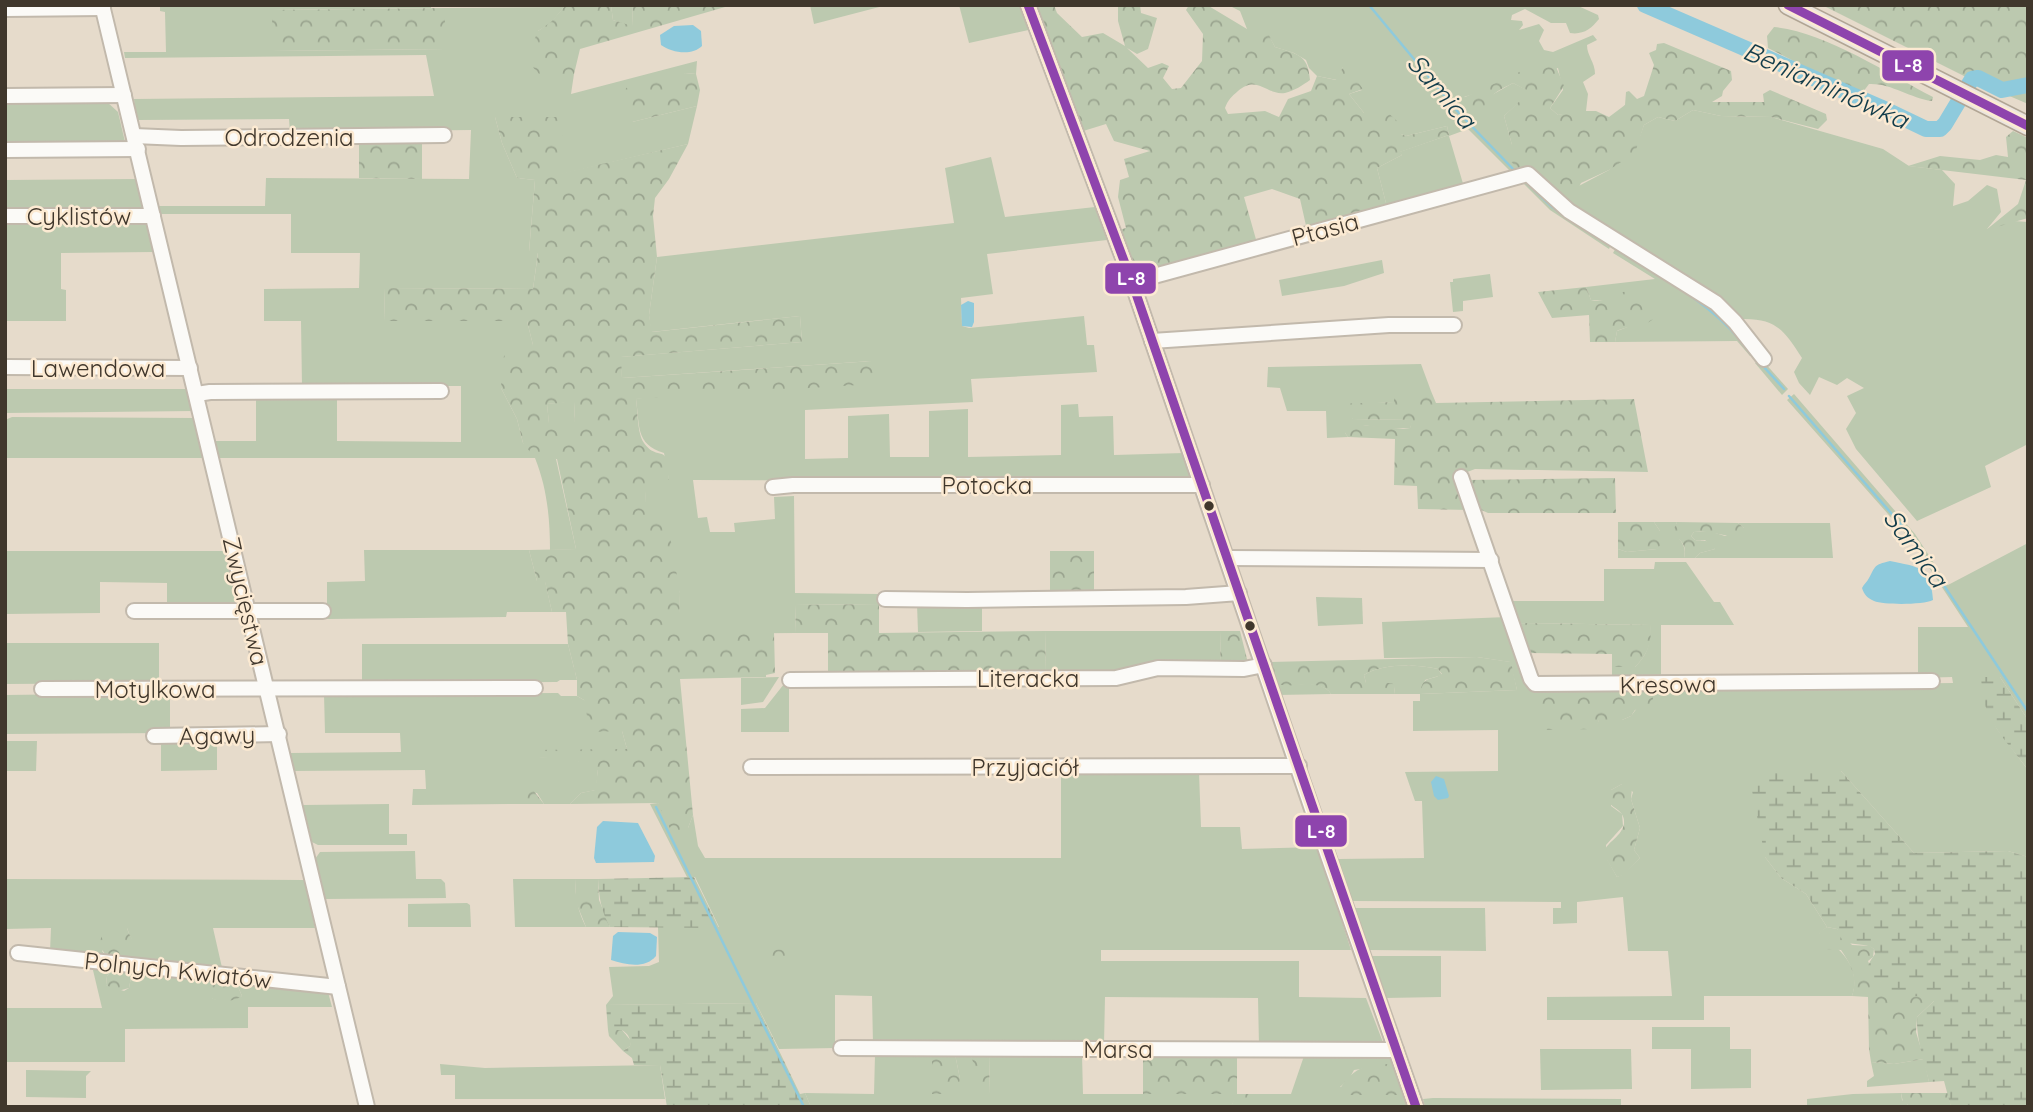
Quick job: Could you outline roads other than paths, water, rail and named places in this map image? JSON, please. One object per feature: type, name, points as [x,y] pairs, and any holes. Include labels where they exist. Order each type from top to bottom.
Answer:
[{"type":"main road","points":[[1788,5],[2028,126]]},
{"type":"street","points":[[1027,5],[1132,282],[1416,1107]]},
{"type":"street","points":[[5,9],[103,7]]},
{"type":"street","name":"Zwycięstwa","points":[[103,7],[367,1107]]},
{"type":"street","points":[[5,96],[124,95]]},
{"type":"street","name":"Odrodzenia","points":[[5,150],[181,138],[444,135]]},
{"type":"street","name":"Ptasia","points":[[1132,282],[1528,174],[1569,211],[1716,303],[1735,321],[1764,359]]},
{"type":"street","name":"Cyklistów","points":[[5,216],[153,216]]},
{"type":"street","points":[[1152,341],[1389,325],[1454,326]]},
{"type":"street","name":"Lawendowa","points":[[5,368],[190,368]]},
{"type":"street","points":[[197,394],[441,391]]},
{"type":"street","name":"Kresowa","points":[[1461,477],[1535,684],[1932,681]]},
{"type":"street","name":"Potocka","points":[[773,487],[1202,485]]},
{"type":"street","points":[[1227,558],[1491,560]]},
{"type":"street","points":[[885,599],[1186,597],[1239,593]]},
{"type":"street","points":[[134,611],[323,611]]},
{"type":"street","name":"Literacka","points":[[790,680],[1116,678],[1158,668],[1244,670],[1264,665]]},
{"type":"street","name":"Motylkowa","points":[[42,689],[535,688]]},
{"type":"street","name":"Agawy","points":[[155,736],[279,734]]},
{"type":"street","name":"Przyjaciół","points":[[751,767],[1298,766]]},
{"type":"street","name":"Polnych Kwiatów","points":[[18,953],[338,987]]},
{"type":"street","name":"Marsa","points":[[841,1048],[1396,1050]]},
{"type":"water","points":[[693,25],[701,31],[702,46],[698,49],[682,52],[661,45],[660,35],[674,26]]},
{"type":"water","points":[[968,301],[974,303],[972,327],[962,326],[961,305]]},
{"type":"water","points":[[1890,561],[1915,567],[1926,574],[1933,600],[1894,604],[1874,601],[1868,597],[1862,588],[1876,566]]},
{"type":"water","points":[[1436,776],[1444,779],[1448,798],[1438,800],[1434,796],[1431,782]]},
{"type":"water","points":[[603,821],[638,823],[655,856],[654,862],[596,863],[594,858],[597,827]]},
{"type":"water","points":[[618,932],[650,933],[657,937],[656,956],[641,964],[611,960],[613,936]]},
{"type":"waterway","name":"Samica","points":[[1369,5],[1458,112],[1515,171]]},
{"type":"waterway","name":"Beniaminówka","points":[[1645,5],[1926,129],[1940,129],[1945,124],[1972,79],[1978,78],[2002,90],[2028,85]]},
{"type":"waterway","name":"Samica","points":[[1524,180],[1561,213]]},
{"type":"waterway","name":"Samica","points":[[1616,249],[1697,301],[1739,339]]},
{"type":"waterway","name":"Samica","points":[[1763,366],[1784,389]]},
{"type":"waterway","name":"Samica","points":[[1789,396],[1911,536],[2028,712]]},
{"type":"waterway","points":[[656,807],[804,1107]]}]
